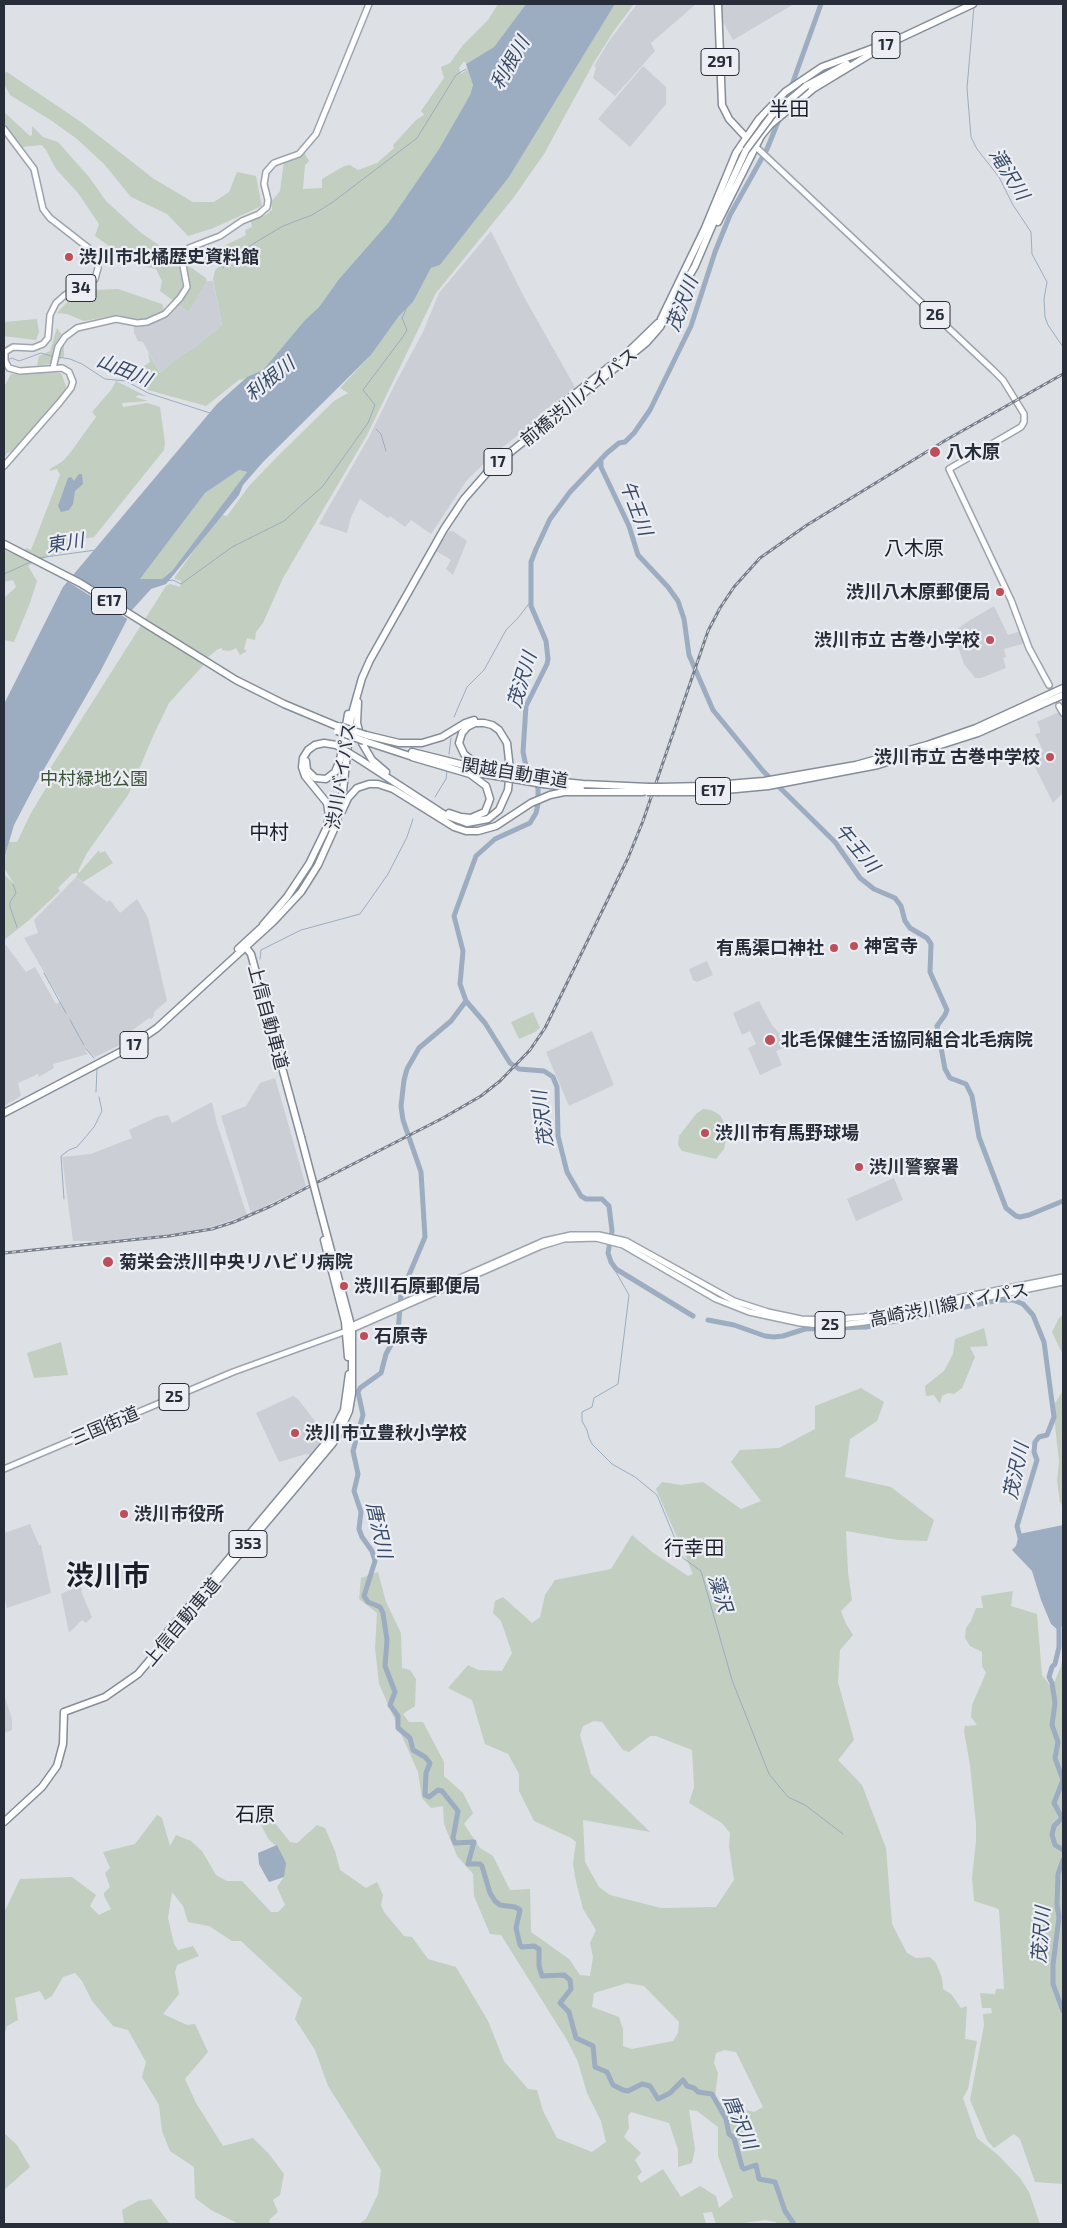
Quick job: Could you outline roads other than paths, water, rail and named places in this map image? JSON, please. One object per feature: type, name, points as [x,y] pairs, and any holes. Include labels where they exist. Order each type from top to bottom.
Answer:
[{"type":"highway","name":"291","points":[[718,4],[722,105],[729,120],[758,150]]},
{"type":"highway","name":"前橋渋川バイパス","points":[[378,642],[464,498],[478,482],[506,454],[646,342],[661,323],[716,216],[746,150],[772,116],[806,86],[970,5]]},
{"type":"highway","name":"17","points":[[661,323],[695,250],[736,153],[746,136],[772,103],[811,74],[839,60],[898,39]]},
{"type":"highway","name":"17","points":[[661,323],[693,280],[725,206],[758,150],[770,125],[805,95],[878,49]]},
{"type":"highway","name":"前橋渋川バイパス","points":[[378,642],[432,542],[476,478],[504,451],[582,387],[628,353],[661,323]]},
{"type":"highway","name":"関越自動車道","points":[[4,544],[80,583],[210,667],[267,696],[338,728]]},
{"type":"highway","name":"関越自動車道","points":[[4,548],[78,587],[265,700],[412,757],[542,781],[598,789],[659,790],[766,784],[857,770],[929,750],[1002,723],[1063,695]]},
{"type":"highway","name":"渋川バイパス","points":[[4,1109],[132,1041],[168,1014],[284,912],[301,892],[316,870],[329,842],[341,802],[351,716],[366,669],[378,642]]},
{"type":"highway","name":"渋川バイパス","points":[[4,1113],[136,1043],[166,1021],[245,946],[297,891],[325,843],[338,797],[348,713],[360,674],[378,642]]},
{"type":"highway","points":[[366,669],[359,697],[357,716],[362,743],[377,765],[409,790]]},
{"type":"highway","name":"関越自動車道","points":[[785,781],[927,745],[999,718],[1063,688]]},
{"type":"highway","points":[[336,747],[324,746],[311,752],[306,765],[309,774],[315,778],[322,779],[329,777],[335,772],[340,760],[348,713]]},
{"type":"highway","points":[[365,738],[399,743],[422,743],[442,737],[464,723],[481,719],[491,721],[503,729],[510,743],[513,770],[510,796],[499,816],[486,824],[466,827],[425,810]]},
{"type":"highway","points":[[264,925],[287,898],[310,864],[327,827],[328,807],[325,799],[305,776],[302,767],[303,758],[308,750],[315,745],[324,743],[336,747],[409,790],[456,821],[472,824],[492,817],[502,806],[509,785],[509,762],[507,743],[502,734],[492,725],[484,723],[471,725],[464,730],[460,738],[460,747],[464,754],[479,766],[502,774]]},
{"type":"highway","name":"関越自動車道","points":[[365,738],[435,759],[502,774]]},
{"type":"highway","points":[[412,757],[475,776],[486,786],[490,795],[488,808],[481,815],[471,818],[454,815],[430,804]]},
{"type":"highway","points":[[358,760],[392,784],[404,796]]},
{"type":"highway","name":"関越自動車道","points":[[542,781],[567,783],[598,789]]},
{"type":"highway","points":[[329,842],[348,798],[356,788],[369,784],[378,784],[404,796],[454,827],[466,831],[478,831],[496,826],[527,806],[550,795],[598,789]]},
{"type":"highway","name":"上信自動車道","points":[[245,946],[251,954],[266,999],[299,1138]]},
{"type":"highway","name":"上信自動車道","points":[[4,1822],[42,1787],[57,1766],[63,1744],[64,1712],[105,1697],[138,1674],[333,1442],[345,1420],[351,1402],[353,1383],[350,1328],[299,1138],[261,1011],[245,946]]},
{"type":"main road","points":[[4,466],[71,388],[73,382],[69,372],[65,369],[53,368],[58,348],[65,337],[77,328],[116,319],[137,323],[147,322],[167,312],[187,287],[182,260],[189,248],[220,236],[242,220],[259,214],[264,210],[268,204],[264,181],[268,168],[276,162],[299,154],[316,134],[369,4]]},
{"type":"main road","name":"34","points":[[4,129],[34,169],[41,204],[46,214],[95,254],[98,262],[97,274],[90,284],[65,295],[56,303],[50,315],[48,338],[43,344],[34,348],[13,347],[8,349],[5,359],[9,368],[13,370],[53,368]]},
{"type":"main road","name":"26","points":[[758,150],[993,370],[1003,380],[1024,414],[1024,422],[1021,427],[949,469],[1011,600],[1029,648],[1049,686]]},
{"type":"main road","points":[[1059,706],[1063,713]]},
{"type":"main road","name":"高崎渋川線バイパス","points":[[350,1328],[544,1243],[571,1235],[611,1239],[638,1247],[734,1301],[768,1312],[800,1319],[828,1320],[864,1317],[1063,1278]]},
{"type":"main road","name":"高崎渋川線バイパス","points":[[611,1239],[629,1247],[702,1291],[724,1302],[757,1314],[800,1323],[829,1326],[865,1322],[1063,1282]]},
{"type":"main road","name":"三国街道","points":[[4,1468],[232,1372],[350,1328]]},
{"type":"water","name":"利根川","points":[[526,4],[615,4],[509,177],[440,265],[431,268],[413,302],[399,316],[371,355],[263,462],[243,485],[239,495],[166,584],[151,589],[132,610],[100,672],[14,825],[4,859],[4,704],[63,587],[217,404],[247,377],[263,370],[305,320],[319,307],[339,279],[389,222],[439,149],[470,95],[473,85],[466,64],[494,47]],"holes":[[[239,470],[247,472],[172,571],[162,579],[140,579],[205,493]]]},
{"type":"water","points":[[79,474],[82,474],[83,484],[75,491],[73,504],[69,510],[61,512],[58,506],[68,478],[71,477],[74,481]]},
{"type":"water","points":[[1063,1525],[1063,1624],[1059,1631],[1051,1624],[1032,1571],[1012,1550],[1016,1546],[1019,1534]]},
{"type":"water","points":[[277,1845],[286,1863],[284,1877],[269,1882],[259,1864],[258,1853]]},
{"type":"waterway","name":"茂沢川","points":[[785,104],[821,4]]},
{"type":"waterway","name":"滝沢川","points":[[974,6],[967,88],[971,137],[977,149],[999,177],[1013,205],[1031,232],[1032,254],[1047,282],[1044,299],[1045,317],[1048,325],[1063,347]]},
{"type":"waterway","points":[[223,268],[236,255],[256,242],[283,226],[312,215],[333,202],[417,138],[456,75],[466,69]]},
{"type":"waterway","name":"茂沢川","points":[[693,1316],[616,1269],[611,1262],[608,1253],[612,1231],[609,1206],[602,1199],[586,1199],[581,1196],[567,1172],[558,1136],[557,1087],[553,1077],[544,1071],[519,1069],[510,1063],[485,1023],[466,1001],[460,984],[463,951],[454,916],[476,856],[495,839],[530,823],[536,813],[538,788],[526,766],[523,752],[526,706],[548,659],[546,641],[531,606],[531,562],[536,549],[550,519],[570,492],[607,453],[619,443],[625,442],[634,433],[650,410],[691,326],[715,252],[730,215],[767,149],[780,117]]},
{"type":"waterway","points":[[166,581],[173,580],[181,584],[232,547],[284,521],[323,486],[368,423],[375,405],[363,390],[407,330],[402,318],[407,307]]},
{"type":"waterway","name":"山田川","points":[[7,360],[12,358],[19,361],[41,353],[54,357]]},
{"type":"waterway","name":"山田川","points":[[58,357],[82,364],[105,379],[126,381],[148,393],[210,413]]},
{"type":"waterway","points":[[376,429],[381,434],[386,451]]},
{"type":"waterway","name":"午王川","points":[[601,461],[601,467],[629,526],[638,555],[668,587],[678,601],[684,619],[689,655],[713,710],[763,771],[835,842],[860,878],[874,889],[895,898],[901,906],[905,921],[910,928],[927,938],[931,944],[930,972],[947,1010],[937,1026],[945,1069],[950,1078],[966,1084],[972,1096],[979,1137],[1006,1208],[1020,1217],[1063,1201]]},
{"type":"waterway","name":"東川","points":[[38,558],[96,550]]},
{"type":"waterway","name":"東川","points":[[4,574],[33,561]]},
{"type":"waterway","points":[[454,717],[467,687],[484,670],[506,630],[531,601]]},
{"type":"waterway","points":[[449,754],[451,738]]},
{"type":"waterway","points":[[435,797],[446,779],[447,771]]},
{"type":"waterway","points":[[260,959],[261,950],[301,930],[360,914],[388,874],[407,837],[413,819]]},
{"type":"waterway","points":[[13,884],[16,893],[10,902],[10,907],[17,927]]},
{"type":"waterway","points":[[44,973],[66,1013]]},
{"type":"waterway","name":"唐沢川","points":[[466,1001],[451,1021],[419,1048],[407,1069],[401,1106],[403,1120],[421,1172],[425,1237],[401,1294],[398,1332],[386,1354],[381,1373],[360,1388],[358,1392],[363,1415],[353,1451],[358,1474],[354,1491],[361,1512],[359,1529],[372,1551],[375,1561],[364,1596],[368,1602],[380,1607],[383,1613],[387,1640],[385,1666],[395,1692],[390,1705],[398,1716],[398,1728],[410,1738],[413,1750],[425,1757],[430,1763],[426,1773],[425,1795],[429,1797],[438,1790],[442,1791],[458,1811],[453,1838],[455,1843],[474,1842],[468,1864],[480,1864],[482,1866],[490,1893],[495,1901],[500,1905],[515,1907],[520,1910],[516,1928],[520,1945],[522,1947],[534,1946],[539,1949],[539,1966],[542,1976],[564,1975],[570,1980],[571,1989],[560,2003],[569,2012],[576,2038],[593,2046],[595,2067],[607,2072],[613,2085],[623,2090],[628,2091],[642,2084],[650,2086],[658,2099],[670,2093],[683,2080],[687,2086],[694,2088],[698,2092],[712,2094],[726,2119],[729,2134],[734,2138],[742,2167],[744,2169],[756,2165],[759,2179],[775,2182],[785,2211],[794,2224]]},
{"type":"waterway","points":[[70,1020],[84,1045]]},
{"type":"waterway","points":[[86,1049],[94,1058]]},
{"type":"waterway","points":[[96,1092],[97,1068]]},
{"type":"waterway","points":[[64,1199],[61,1156],[77,1147],[94,1127],[102,1111],[99,1097]]},
{"type":"waterway","name":"藻沢","points":[[612,1265],[629,1295],[618,1384],[594,1398],[592,1407],[582,1412],[582,1421],[592,1444],[612,1464],[635,1477],[657,1495],[683,1558],[701,1571],[732,1680],[769,1774],[788,1797],[805,1805],[843,1834]]},
{"type":"waterway","name":"茂沢川","points":[[708,1320],[734,1325],[765,1336],[774,1337],[805,1329],[866,1327],[999,1300],[1013,1300],[1023,1304],[1033,1315],[1044,1342],[1054,1417],[1047,1435],[1039,1437],[1035,1442],[1034,1452],[1037,1460],[1017,1526],[1021,1541]]},
{"type":"waterway","name":"茂沢川","points":[[1059,1626],[1059,1647],[1055,1664],[1049,1677],[1052,1683],[1055,1703],[1052,1725],[1058,1742],[1055,1758],[1063,1780]]},
{"type":"waterway","name":"茂沢川","points":[[1063,1780],[1054,1803],[1062,1818],[1054,1826],[1052,1835],[1055,1845],[1063,1850]]},
{"type":"waterway","name":"茂沢川","points":[[1063,1860],[1058,1874],[1057,1905],[1059,1917],[1053,1965],[1053,1984],[1063,2011]]},
{"type":"tunnel","points":[[1049,685],[1059,706]]},
{"type":"railway","points":[[4,1253],[169,1236],[212,1229],[234,1222],[271,1206],[443,1118],[481,1096],[500,1081],[530,1050],[545,1028],[628,858],[643,821],[708,631],[734,587],[760,558],[807,525],[946,440],[1063,374]]},
{"type":"place","name":"渋川市北橘歴史資料館","points":[[69,257]]},
{"type":"place","name":"八木原","points":[[935,452]]},
{"type":"place","name":"渋川八木原郵便局","points":[[1000,592]]},
{"type":"place","name":"渋川市立 古巻小学校","points":[[990,640]]},
{"type":"place","name":"渋川市立 古巻中学校","points":[[1050,757]]},
{"type":"place","name":"神宮寺","points":[[854,946]]},
{"type":"place","name":"有馬渠口神社","points":[[834,948]]},
{"type":"place","name":"北毛保健生活協同組合北毛病院","points":[[770,1040]]},
{"type":"place","name":"渋川市有馬野球場","points":[[705,1133]]},
{"type":"place","name":"渋川警察署","points":[[859,1167]]},
{"type":"place","name":"菊栄会渋川中央リハビリ病院","points":[[108,1262]]},
{"type":"place","name":"渋川石原郵便局","points":[[344,1286]]},
{"type":"place","name":"石原寺","points":[[364,1336]]},
{"type":"place","name":"渋川市立豊秋小学校","points":[[295,1433]]},
{"type":"place","name":"渋川市役所","points":[[124,1514]]},
{"type":"district","name":"半田","points":[[789,109]]},
{"type":"district","name":"八木原","points":[[914,548]]},
{"type":"district","name":"中村","points":[[269,832]]},
{"type":"district","name":"行幸田","points":[[694,1548]]},
{"type":"district","name":"渋川市","points":[[108,1576]]},
{"type":"district","name":"石原","points":[[255,1814]]},
{"type":"park label","name":"中村緑地公園","points":[[94,779]]}]
